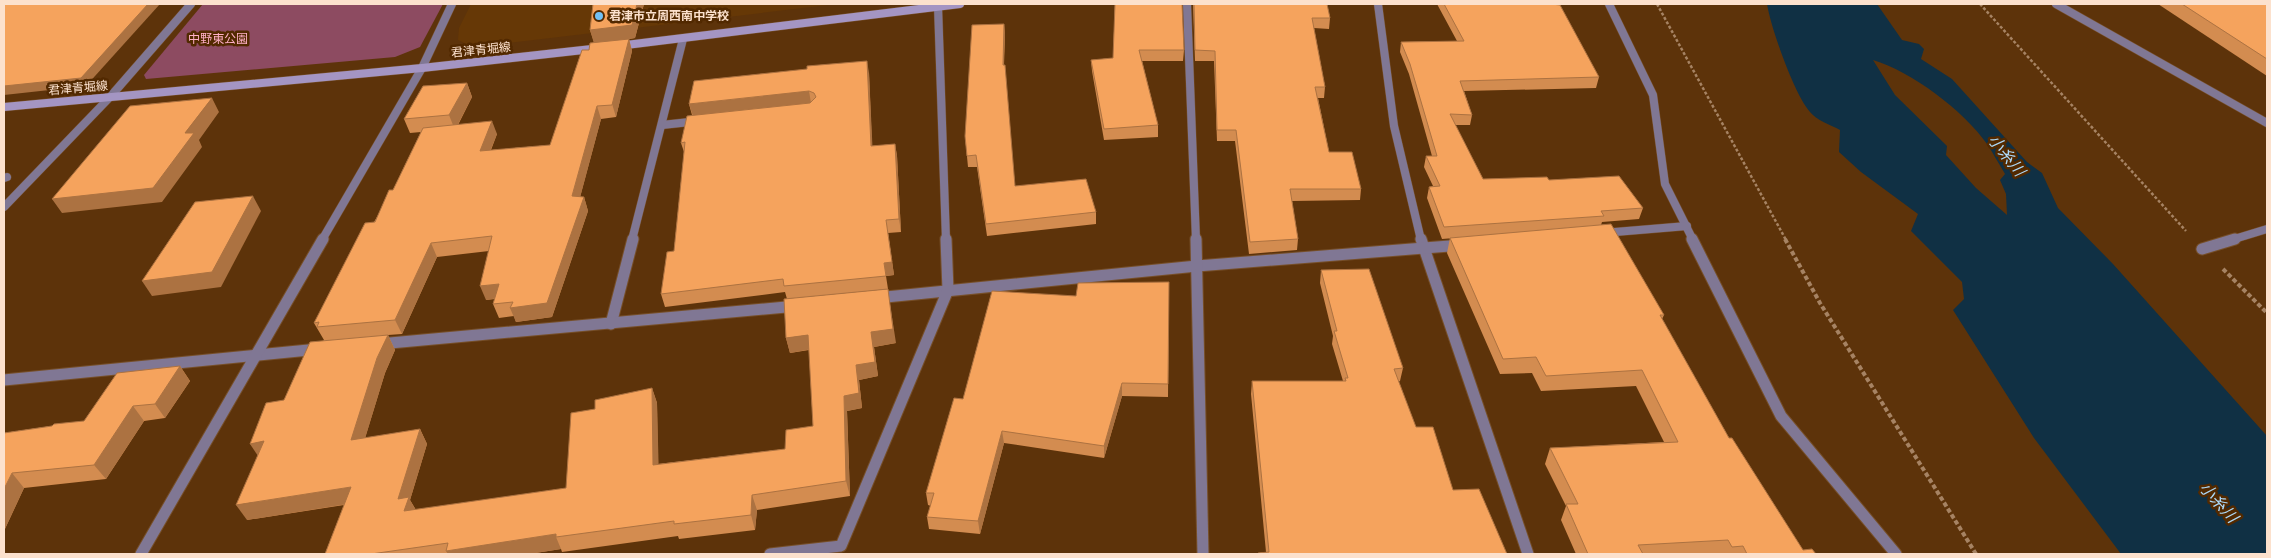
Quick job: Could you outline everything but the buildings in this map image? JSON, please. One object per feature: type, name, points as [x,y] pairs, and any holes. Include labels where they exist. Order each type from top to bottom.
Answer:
[{"type":"main road","name":"君津青堀線","points":[[4,107],[422,68],[683,39],[960,4]]},
{"type":"street","points":[[4,207],[110,97],[191,4]]},
{"type":"street","points":[[140,554],[258,354],[422,68],[452,4]]},
{"type":"street","points":[[1187,4],[1197,266],[1203,554]]},
{"type":"street","points":[[1378,4],[1394,126],[1423,248],[1528,554]]},
{"type":"street","points":[[1609,4],[1653,95],[1665,184],[1780,416],[1896,554]]},
{"type":"street","points":[[2056,4],[2267,122]]},
{"type":"street","points":[[770,554],[841,546],[948,290],[938,6]]},
{"type":"street","points":[[611,324],[683,39]]},
{"type":"street","points":[[662,126],[709,120]]},
{"type":"street","points":[[1589,234],[1687,226]]},
{"type":"street","points":[[2202,249],[2267,229]]},
{"type":"street","points":[[868,298],[1197,266],[1472,244]]},
{"type":"street","points":[[366,345],[611,324],[809,304]]},
{"type":"street","points":[[4,380],[327,348]]},
{"type":"path","points":[[1657,4],[1820,302],[1976,554]]},
{"type":"path","points":[[1980,4],[2202,249],[2267,313]]},
{"type":"shaded area","name":"君津市立周西南中学校","points":[[471,4],[837,4],[482,46],[469,45],[458,40],[459,28]]},
{"type":"green space","name":"中野東公園","points":[[203,4],[443,4],[420,47],[395,57],[146,79],[144,75]]},
{"type":"water","name":"小糸川","points":[[1767,4],[1877,4],[1902,40],[1919,44],[1924,49],[1921,59],[1952,79],[2027,162],[2042,173],[2058,208],[2113,264],[2267,436],[2267,554],[2121,554],[2034,438],[1953,310],[1964,299],[1962,282],[1911,231],[1918,214],[1861,172],[1839,152],[1840,130],[1816,117],[1804,103],[1790,76]],"holes":[[[1873,60],[1888,65],[1936,94],[1977,131],[2005,174],[2000,180],[2006,194],[2007,215],[1976,188],[1946,155],[1947,146],[1895,95]]]},
{"type":"place","name":"君津市立周西南中学校","points":[[599,16]]}]
